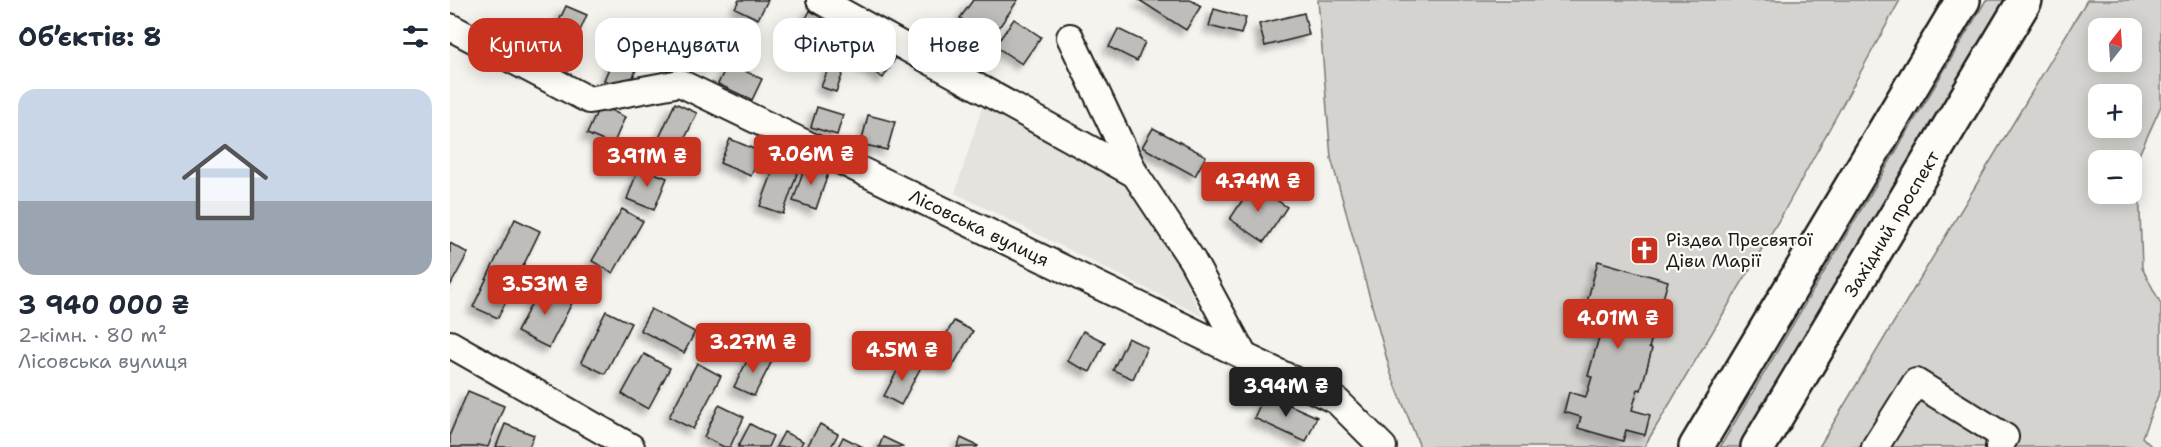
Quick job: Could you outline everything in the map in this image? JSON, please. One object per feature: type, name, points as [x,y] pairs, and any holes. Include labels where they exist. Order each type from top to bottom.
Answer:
[{"type":"main road","points":[[1696,447],[1963,0]]},
{"type":"main road","name":"Західний проспект","points":[[1758,447],[2025,0]]},
{"type":"street","points":[[819,0],[1135,174]]},
{"type":"street","name":"Лісовська вулиця","points":[[450,27],[589,99],[680,83],[1337,401],[1383,447]]},
{"type":"street","points":[[1070,37],[1135,174],[1192,260],[1244,356]]},
{"type":"street","points":[[450,344],[631,447]]},
{"type":"street","points":[[1875,447],[1916,382],[2005,437],[1999,447]]},
{"type":"shaded area","points":[[1318,0],[1900,0],[1782,215],[1644,447],[1420,447],[1391,374],[1331,158]]},
{"type":"shaded area","points":[[1986,0],[2006,0],[1740,447],[1720,447]]},
{"type":"shaded area","points":[[2087,0],[2161,0],[2161,106],[2141,150],[2088,150],[2088,204],[2140,204],[2142,268],[2161,304],[2161,388],[2142,437],[2152,447],[1819,447]]},
{"type":"shaded area","points":[[984,101],[1135,174],[1202,316],[955,193]]},
{"type":"building","points":[[739,0],[768,0],[759,18],[735,8]]},
{"type":"building","points":[[973,0],[1018,0],[1001,25],[1001,18],[960,18]]},
{"type":"building","points":[[1139,0],[1191,0],[1201,6],[1186,30]]},
{"type":"building","points":[[566,6],[587,15],[583,24],[583,18],[560,18]]},
{"type":"building","points":[[812,7],[833,18],[806,18]]},
{"type":"building","points":[[1214,9],[1246,18],[1241,34],[1209,26]]},
{"type":"building","points":[[1304,13],[1309,35],[1265,46],[1259,24]]},
{"type":"building","points":[[1014,19],[1041,37],[1022,64],[1001,50],[1001,37]]},
{"type":"building","points":[[1118,29],[1145,42],[1137,61],[1109,47]]},
{"type":"building","points":[[607,72],[635,72],[628,89],[604,80]]},
{"type":"building","points":[[724,72],[747,72],[762,79],[752,100],[718,84]]},
{"type":"building","points":[[827,72],[843,72],[836,92],[821,87]]},
{"type":"building","points":[[874,72],[887,72],[883,78]]},
{"type":"building","points":[[675,103],[697,113],[676,157],[655,147]]},
{"type":"building","points":[[600,105],[625,117],[613,145],[587,134]]},
{"type":"building","points":[[817,107],[843,115],[837,135],[811,127]]},
{"type":"building","points":[[868,115],[895,122],[887,150],[861,144]]},
{"type":"building","points":[[1153,128],[1206,156],[1195,176],[1142,147]]},
{"type":"building","points":[[730,139],[761,152],[751,176],[720,163]]},
{"type":"building","points":[[776,163],[798,171],[783,214],[760,206]]},
{"type":"building","points":[[806,163],[829,171],[816,209],[793,201]]},
{"type":"building","points":[[639,167],[667,178],[654,210],[627,199]]},
{"type":"building","points":[[1253,184],[1287,207],[1264,242],[1230,219]]},
{"type":"building","points":[[622,209],[643,221],[613,273],[592,261]]},
{"type":"building","points":[[515,219],[540,231],[498,318],[473,307]]},
{"type":"building","points":[[450,243],[468,253],[450,286]]},
{"type":"building","points":[[1598,261],[1668,281],[1649,348],[1652,349],[1641,390],[1638,389],[1632,410],[1650,415],[1645,435],[1626,430],[1623,441],[1578,428],[1581,417],[1564,412],[1569,392],[1586,397],[1592,377],[1588,376],[1600,334],[1580,329]]},
{"type":"building","points":[[541,285],[573,301],[549,348],[517,332]]},
{"type":"building","points":[[651,309],[695,332],[684,353],[640,330]]},
{"type":"building","points":[[606,311],[631,323],[605,374],[581,362]]},
{"type":"building","points":[[954,321],[973,331],[951,369],[932,358]]},
{"type":"building","points":[[1083,331],[1105,342],[1090,372],[1067,361]]},
{"type":"building","points":[[1128,338],[1147,347],[1133,379],[1113,370]]},
{"type":"building","points":[[752,351],[772,361],[754,396],[734,387]]},
{"type":"building","points":[[644,354],[670,368],[648,409],[622,394]]},
{"type":"building","points":[[904,358],[921,367],[901,405],[884,396]]},
{"type":"building","points":[[697,363],[721,376],[693,429],[669,417]]},
{"type":"building","points":[[468,391],[504,406],[488,447],[477,445],[476,447],[450,447],[450,434]]},
{"type":"building","points":[[1265,394],[1317,417],[1306,442],[1254,418]]},
{"type":"building","points":[[719,405],[744,417],[730,447],[724,447],[704,437]]},
{"type":"building","points":[[505,424],[534,435],[529,447],[496,447]]},
{"type":"building","points":[[750,424],[773,436],[768,447],[738,447]]},
{"type":"building","points":[[820,424],[838,434],[831,447],[807,447]]},
{"type":"building","points":[[784,432],[803,441],[800,447],[776,447]]},
{"type":"building","points":[[843,437],[863,447],[838,447]]},
{"type":"building","points":[[883,437],[904,447],[879,447]]},
{"type":"building","points":[[961,438],[978,446],[957,447]]},
{"type":"place","name":"Різдва Пресвятої Діви Марії","points":[[1645,250]]}]
